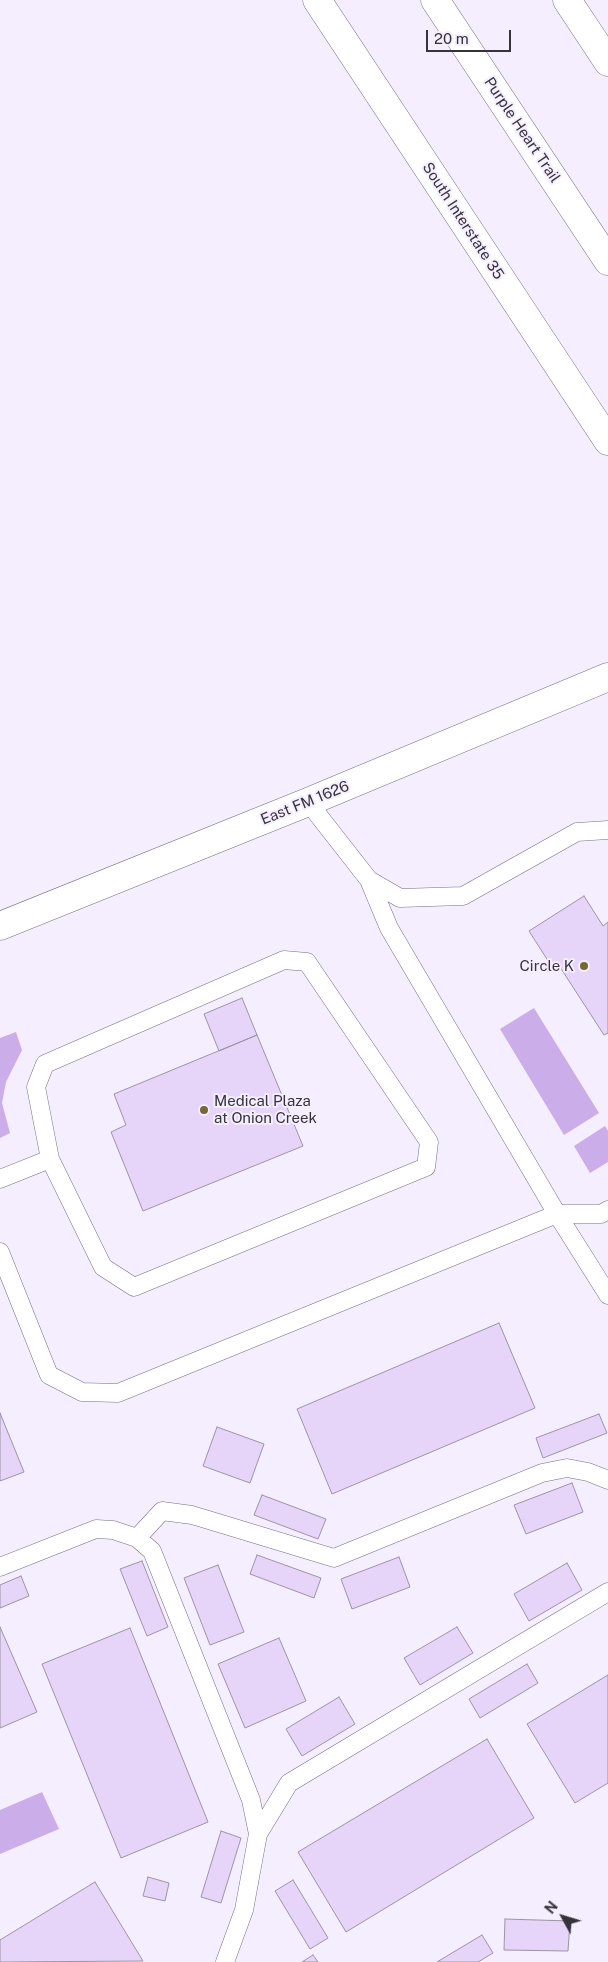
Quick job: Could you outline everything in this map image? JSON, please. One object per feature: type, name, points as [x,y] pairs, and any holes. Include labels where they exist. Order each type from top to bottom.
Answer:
[{"type":"main road","name":"South Interstate 35","points":[[317,0],[608,441]]},
{"type":"main road","name":"Purple Heart Trail","points":[[435,0],[608,261]]},
{"type":"main road","points":[[567,0],[608,62]]},
{"type":"main road","name":"East FM 1626","points":[[0,926],[308,802],[608,676]]},
{"type":"lane","points":[[308,802],[369,880],[389,928],[557,1214],[608,1294]]},
{"type":"lane","points":[[369,880],[400,898],[463,896],[577,832],[608,830]]},
{"type":"lane","points":[[284,960],[307,962],[429,1142],[426,1167],[134,1287],[103,1267],[50,1159],[36,1087],[45,1064],[284,960]]},
{"type":"lane","points":[[0,1179],[50,1159]]},
{"type":"lane","points":[[0,1252],[49,1375],[82,1392],[118,1393],[557,1214],[601,1214],[608,1210]]},
{"type":"lane","points":[[137,1538],[162,1511],[192,1516],[334,1558],[542,1473],[567,1468],[588,1472],[608,1480]]},
{"type":"lane","points":[[0,1567],[96,1529],[113,1530],[137,1538],[152,1551],[251,1800],[258,1834]]},
{"type":"lane","points":[[225,1962],[244,1910],[258,1834],[289,1783],[608,1592]]},
{"type":"shaded area","points":[[534,1008],[599,1113],[564,1135],[500,1029]]},
{"type":"shaded area","points":[[16,1032],[22,1050],[6,1082],[2,1103],[10,1133],[0,1138],[0,1038]]},
{"type":"shaded area","points":[[605,1126],[608,1131],[608,1162],[590,1173],[574,1146]]},
{"type":"shaded area","points":[[42,1792],[59,1829],[0,1854],[0,1810]]},
{"type":"building","name":"Circle K","points":[[584,896],[603,926],[608,922],[608,1033],[604,1035],[558,964],[552,967],[529,931]]},
{"type":"building","points":[[242,998],[257,1035],[219,1051],[204,1014]]},
{"type":"building","name":"Medical Plaza at Onion Creek","points":[[257,1035],[303,1146],[143,1211],[111,1132],[126,1125],[114,1094]]},
{"type":"building","points":[[499,1323],[535,1408],[332,1494],[297,1409]]},
{"type":"building","points":[[0,1413],[24,1472],[0,1481]]},
{"type":"building","points":[[599,1414],[607,1433],[543,1458],[536,1438]]},
{"type":"building","points":[[217,1427],[264,1444],[250,1483],[203,1466]]},
{"type":"building","points":[[572,1483],[583,1512],[526,1534],[514,1505]]},
{"type":"building","points":[[262,1495],[326,1519],[318,1539],[254,1515]]},
{"type":"building","points":[[257,1555],[321,1578],[314,1598],[250,1574]]},
{"type":"building","points":[[399,1557],[410,1587],[352,1609],[341,1579]]},
{"type":"building","points":[[142,1561],[168,1627],[147,1636],[120,1569]]},
{"type":"building","points":[[567,1563],[582,1590],[529,1621],[514,1594]]},
{"type":"building","points":[[218,1565],[244,1632],[210,1645],[184,1578]]},
{"type":"building","points":[[21,1576],[29,1596],[0,1608],[0,1585]]},
{"type":"building","points":[[0,1627],[37,1712],[0,1728]]},
{"type":"building","points":[[457,1627],[473,1653],[420,1685],[404,1658]]},
{"type":"building","points":[[130,1628],[208,1822],[121,1858],[42,1664]]},
{"type":"building","points":[[279,1638],[306,1701],[245,1728],[218,1664]]},
{"type":"building","points":[[527,1664],[538,1683],[480,1718],[469,1699]]},
{"type":"building","points":[[608,1675],[608,1783],[575,1803],[527,1724]]},
{"type":"building","points":[[339,1697],[355,1724],[302,1756],[286,1729]]},
{"type":"building","points":[[487,1739],[534,1818],[346,1932],[298,1852]]},
{"type":"building","points":[[221,1831],[241,1838],[221,1903],[201,1897]]},
{"type":"building","points":[[148,1877],[169,1883],[165,1901],[143,1896]]},
{"type":"building","points":[[293,1880],[328,1938],[310,1949],[275,1891]]},
{"type":"building","points":[[95,1882],[143,1961],[0,1962],[0,1940]]},
{"type":"building","points":[[505,1919],[570,1921],[568,1951],[504,1950]]},
{"type":"building","points":[[482,1935],[493,1953],[478,1962],[437,1962]]},
{"type":"building","points":[[313,1955],[318,1962],[302,1962]]},
{"type":"place","name":"Circle K","points":[[584,966]]},
{"type":"place","name":"Medical Plaza at Onion Creek","points":[[204,1110]]}]
